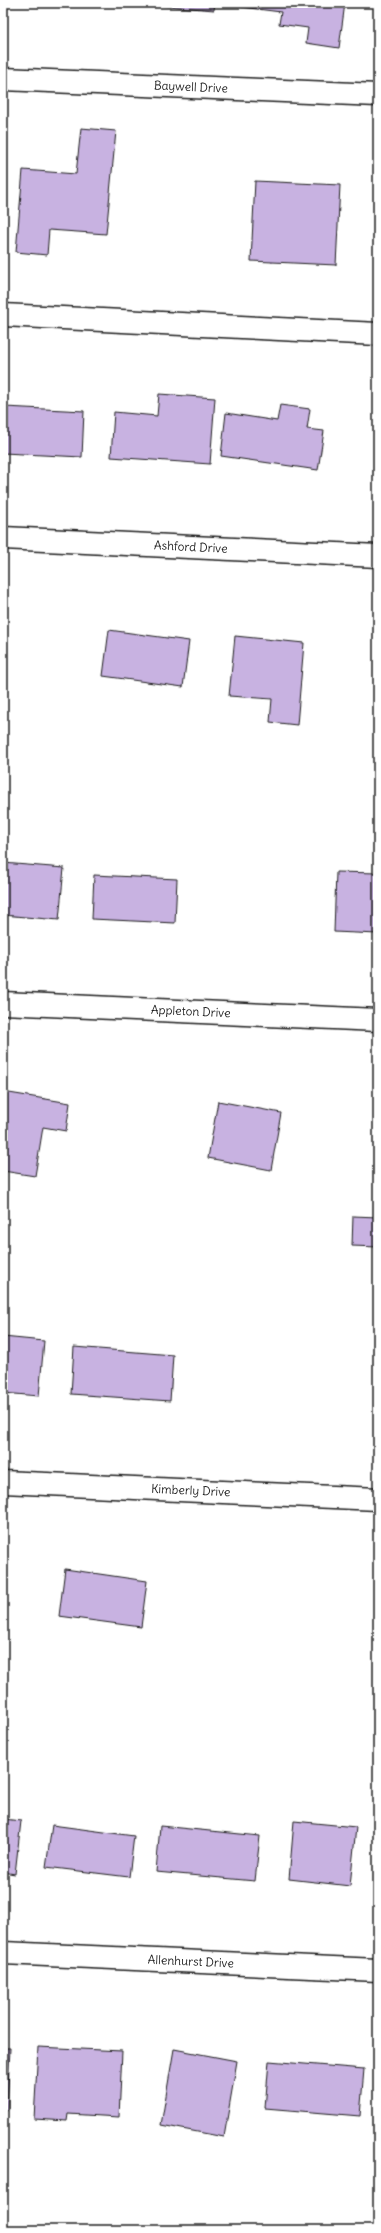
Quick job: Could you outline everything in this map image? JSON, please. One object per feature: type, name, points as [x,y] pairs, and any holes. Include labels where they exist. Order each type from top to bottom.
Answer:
[{"type":"street","name":"Baywell Drive","points":[[3,79],[378,95]]},
{"type":"street","points":[[3,315],[378,334]]},
{"type":"street","name":"Ashford Drive","points":[[3,538],[378,556]]},
{"type":"street","name":"Appleton Drive","points":[[3,1003],[378,1020]]},
{"type":"street","name":"Kimberly Drive","points":[[3,1482],[378,1499]]},
{"type":"street","name":"Allenhurst Drive","points":[[3,1953],[378,1970]]},
{"type":"building","points":[[132,3],[215,3],[214,10]]},
{"type":"building","points":[[241,3],[345,3],[339,48],[306,43],[308,28],[279,24],[281,12],[241,7]]},
{"type":"building","points":[[81,128],[116,131],[106,234],[49,230],[47,255],[16,252],[23,170],[76,174]]},
{"type":"building","points":[[255,181],[340,185],[336,265],[251,261]]},
{"type":"building","points":[[159,394],[215,398],[210,464],[111,457],[114,412],[157,416]]},
{"type":"building","points":[[280,405],[310,409],[307,429],[324,431],[318,470],[221,456],[226,413],[277,421]]},
{"type":"building","points":[[5,407],[84,411],[82,457],[3,453]]},
{"type":"building","points":[[109,630],[189,641],[183,687],[103,676]]},
{"type":"building","points":[[235,636],[304,643],[297,725],[270,722],[272,699],[229,696]]},
{"type":"building","points":[[3,863],[64,868],[59,920],[3,915]]},
{"type":"building","points":[[336,872],[378,873],[378,934],[334,932]]},
{"type":"building","points":[[94,875],[177,879],[175,923],[92,919]]},
{"type":"building","points":[[3,1092],[70,1103],[66,1131],[43,1127],[35,1176],[3,1171]]},
{"type":"building","points":[[218,1101],[281,1113],[271,1170],[208,1158]]},
{"type":"building","points":[[353,1216],[378,1217],[378,1247],[352,1246]]},
{"type":"building","points":[[3,1337],[44,1341],[39,1396],[3,1393]]},
{"type":"building","points":[[74,1347],[173,1355],[170,1401],[71,1394]]},
{"type":"building","points":[[65,1569],[147,1581],[141,1627],[59,1616]]},
{"type":"building","points":[[3,1819],[21,1821],[15,1874],[3,1872]]},
{"type":"building","points":[[294,1821],[356,1827],[350,1886],[289,1879]]},
{"type":"building","points":[[52,1825],[134,1836],[129,1877],[46,1867]]},
{"type":"building","points":[[160,1826],[260,1836],[255,1881],[156,1872]]},
{"type":"building","points":[[38,2047],[122,2051],[119,2117],[68,2114],[67,2121],[34,2119]]},
{"type":"building","points":[[3,2048],[10,2048],[7,2110],[3,2110]]},
{"type":"building","points":[[174,2049],[237,2061],[224,2137],[161,2125]]},
{"type":"building","points":[[269,2061],[364,2069],[360,2116],[265,2108]]}]
